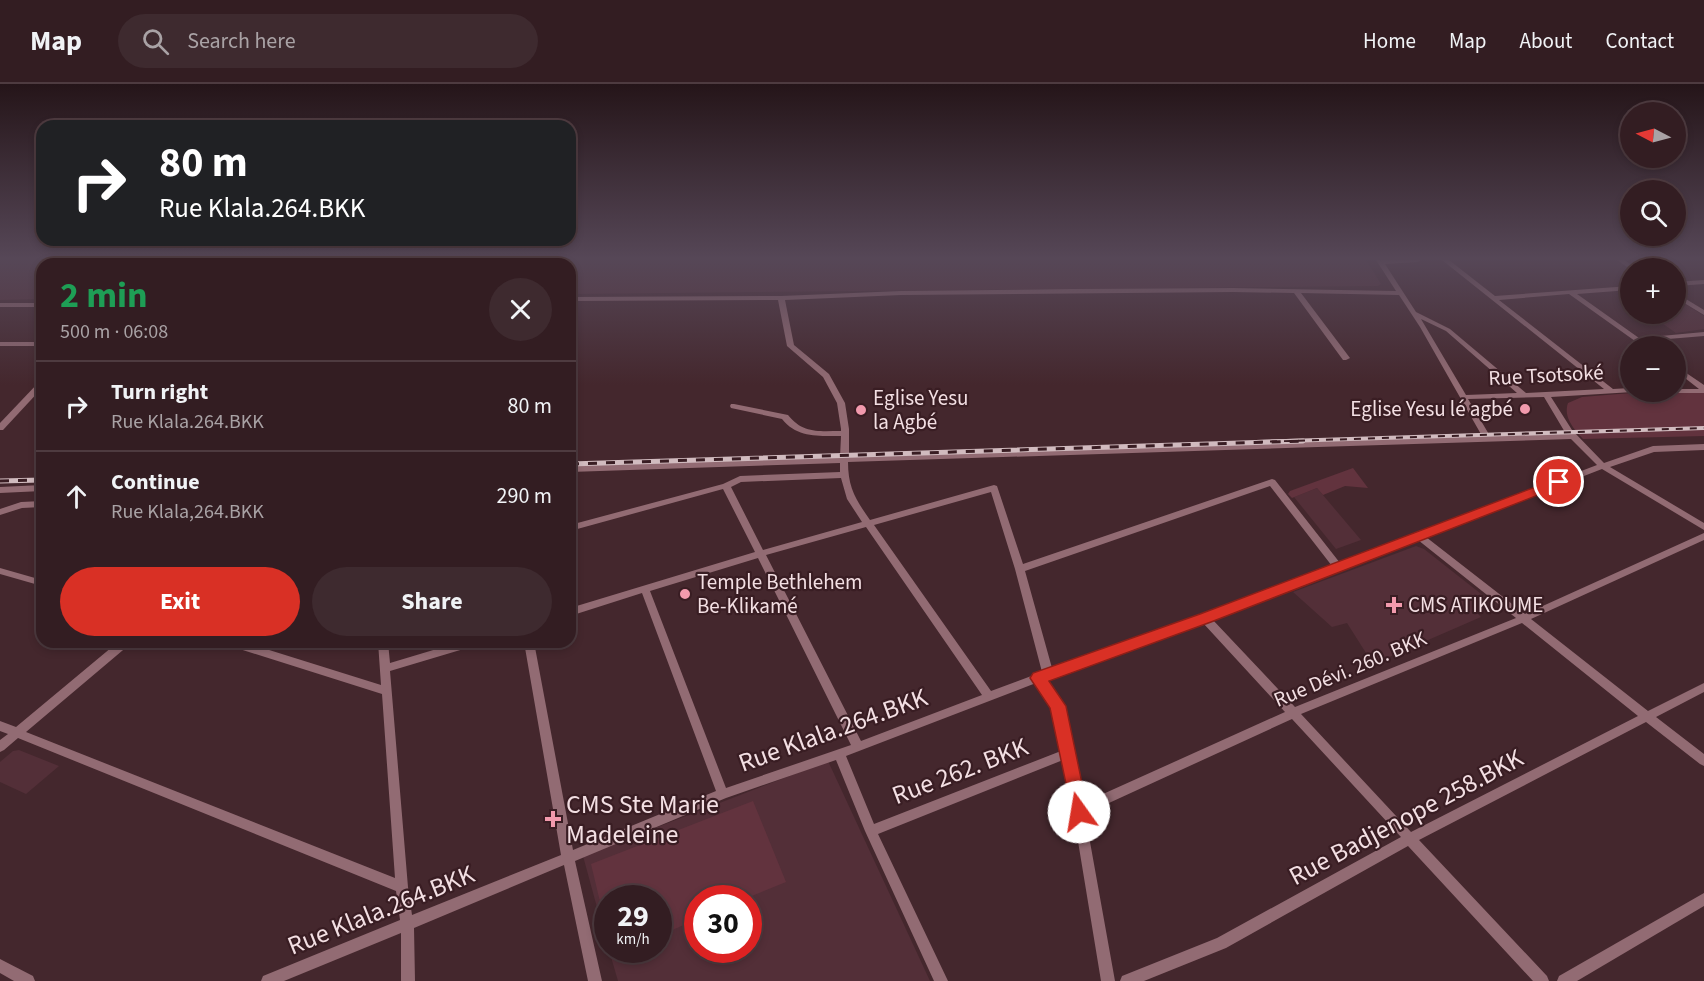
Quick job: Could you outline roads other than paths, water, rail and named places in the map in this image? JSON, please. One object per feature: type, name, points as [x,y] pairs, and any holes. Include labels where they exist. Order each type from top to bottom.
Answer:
[{"type":"street","points":[[781,302],[791,346],[826,376],[841,403],[844,475],[851,499],[989,697]]},
{"type":"street","points":[[1304,302],[1346,358]]},
{"type":"street","points":[[1406,302],[1487,438]]},
{"type":"street","points":[[1498,302],[1610,390]]},
{"type":"street","points":[[1584,302],[1630,336]]},
{"type":"street","points":[[1687,302],[1704,313]]},
{"type":"street","points":[[0,305],[36,305]]},
{"type":"street","points":[[1414,313],[1448,330],[1525,396]]},
{"type":"street","points":[[1681,336],[1704,334]]},
{"type":"street","points":[[0,344],[36,344]]},
{"type":"street","points":[[1686,376],[1704,390]]},
{"type":"street","points":[[0,428],[36,390]]},
{"type":"street","name":"Rue Tsotsoké","points":[[1464,397],[1620,390]]},
{"type":"street","points":[[1686,391],[1704,390]]},
{"type":"street","points":[[1546,395],[1579,443],[1603,466],[1704,527]]},
{"type":"street","points":[[734,406],[785,417],[792,428],[805,433],[844,433]]},
{"type":"street","points":[[576,469],[1487,438],[1579,443]]},
{"type":"street","name":"Rue Klala.264.BKK","points":[[268,981],[723,794],[858,747],[1043,676],[1205,618],[1603,466],[1653,449],[1704,447]]},
{"type":"street","points":[[576,526],[726,486],[740,479],[844,475]]},
{"type":"street","points":[[1020,570],[1272,482],[1337,566]]},
{"type":"street","points":[[726,486],[762,553],[858,747]]},
{"type":"street","points":[[0,490],[36,488]]},
{"type":"street","points":[[576,610],[867,522],[994,488],[1020,570],[1043,676],[1058,706],[1108,981]]},
{"type":"street","points":[[0,512],[21,505],[36,504]]},
{"type":"street","points":[[1419,536],[1704,760]]},
{"type":"street","name":"Rue Dévi. 260. BKK","points":[[1079,812],[1293,713],[1525,618],[1704,536]]},
{"type":"street","points":[[0,571],[36,581]]},
{"type":"street","points":[[645,590],[723,794]]},
{"type":"street","points":[[1205,618],[1542,981]]},
{"type":"street","points":[[0,747],[118,648]]},
{"type":"street","points":[[250,648],[386,691]]},
{"type":"street","points":[[384,648],[402,887],[407,924],[408,981]]},
{"type":"street","points":[[386,668],[453,648]]},
{"type":"street","points":[[530,648],[568,857],[595,981]]},
{"type":"street","name":"Rue Badjenope 258.BKK","points":[[1127,981],[1221,943],[1409,839],[1704,687]]},
{"type":"street","points":[[0,726],[402,887]]},
{"type":"street","points":[[838,753],[871,831],[941,981]]},
{"type":"street","name":"Rue 262. BKK","points":[[871,831],[1066,754]]},
{"type":"street","points":[[1564,981],[1704,899]]},
{"type":"street","points":[[0,966],[28,981]]},
{"type":"railway","points":[[1256,442],[1704,428]]},
{"type":"railway","points":[[576,464],[1303,441]]},
{"type":"railway","points":[[0,481],[36,480]]},
{"type":"place","name":"Eglise Yesu lé agbé","points":[[1525,409]]},
{"type":"place","name":"Eglise Yesu la Agbé","points":[[861,410]]},
{"type":"place","name":"Temple Bethlehem Be-Klikamé","points":[[685,594]]},
{"type":"place","name":"CMS ATIKOUME","points":[[1394,605]]},
{"type":"place","name":"CMS Ste Marie Madeleine","points":[[553,819]]}]
